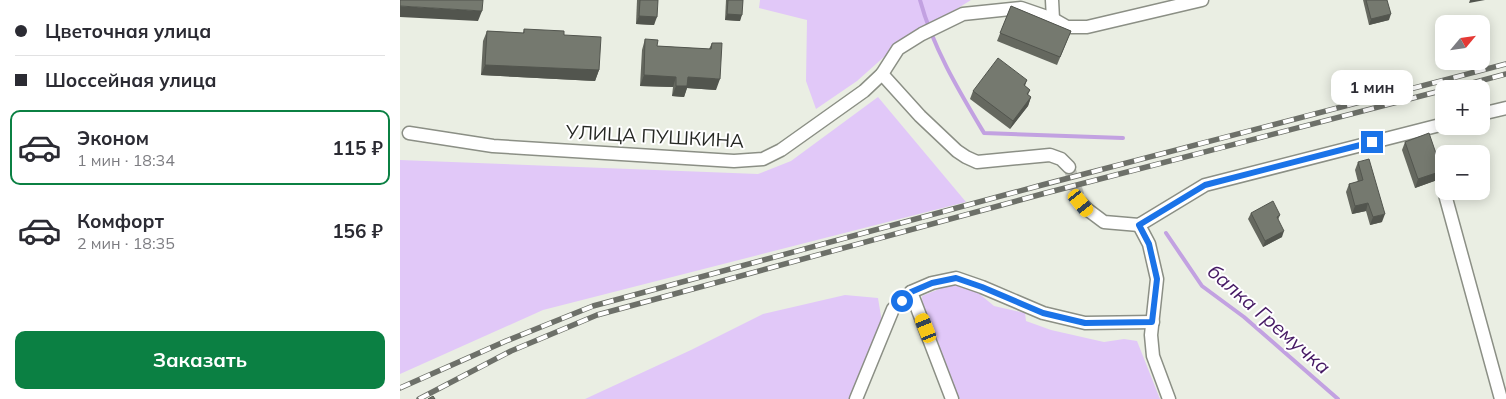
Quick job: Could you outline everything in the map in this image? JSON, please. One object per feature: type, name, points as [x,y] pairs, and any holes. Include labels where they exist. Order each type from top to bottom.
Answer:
[{"type":"street","points":[[1052,0],[1053,19]]},
{"type":"street","name":"УЛИЦА ПУШКИНА","points":[[409,133],[493,146],[734,161],[763,159],[781,150],[864,91],[882,74],[898,49],[922,34],[962,14],[1021,8],[1053,19],[1067,27],[1087,27],[1202,0]]},
{"type":"street","points":[[882,74],[920,116],[957,151],[966,157],[978,162],[1050,156],[1061,159],[1069,167]]},
{"type":"street","points":[[1490,112],[1506,108]]},
{"type":"street","points":[[1081,203],[1095,217],[1104,222],[1139,225],[1205,185],[1428,132],[1435,128]]},
{"type":"street","points":[[1447,200],[1501,399]]},
{"type":"street","points":[[1139,225],[1149,244],[1157,279],[1151,335],[1153,356],[1169,399]]},
{"type":"street","points":[[856,399],[893,309],[911,292],[932,283],[956,278],[1043,313],[1085,323],[1152,322]]},
{"type":"street","points":[[911,292],[952,399]]},
{"type":"shaded area","points":[[760,0],[971,0],[894,48],[857,81],[816,109],[806,81],[807,20],[759,8]]},
{"type":"shaded area","points":[[878,97],[966,202],[543,310],[400,374],[400,160],[758,174],[791,161]]},
{"type":"shaded area","points":[[949,285],[970,286],[994,306],[1025,313],[1026,321],[1051,330],[1104,342],[1124,339],[1137,341],[1160,399],[955,399],[923,314],[922,296]]},
{"type":"shaded area","points":[[845,295],[878,298],[882,322],[850,399],[585,399],[763,314]]},
{"type":"building","points":[[400,0],[483,0],[482,11],[400,6]]},
{"type":"building","points":[[640,0],[658,0],[657,17],[639,16]]},
{"type":"building","points":[[728,0],[743,0],[742,15],[727,14]]},
{"type":"building","points":[[1366,0],[1387,0],[1391,14],[1371,19]]},
{"type":"building","points":[[1011,6],[1071,31],[1060,57],[1000,33]]},
{"type":"building","points":[[524,29],[564,31],[564,35],[601,37],[599,70],[485,65],[487,31],[524,33]]},
{"type":"building","points":[[645,39],[658,40],[657,46],[711,49],[712,43],[722,43],[720,79],[688,77],[687,86],[676,86],[676,77],[644,75]]},
{"type":"building","points":[[998,58],[1027,80],[1024,85],[1030,90],[1027,94],[1031,97],[1013,121],[973,91]]},
{"type":"building","points":[[1429,133],[1435,151],[1435,173],[1418,179],[1405,142]]},
{"type":"building","points":[[1369,159],[1385,214],[1373,217],[1368,203],[1355,206],[1349,184],[1363,180],[1358,162]]},
{"type":"building","points":[[1273,201],[1280,215],[1277,217],[1284,231],[1265,241],[1251,213]]},
{"type":"waterway","name":"балка Гремучка","points":[[920,0],[939,52],[984,133],[1123,138]]},
{"type":"waterway","name":"балка Гремучка","points":[[1166,233],[1202,286],[1244,317],[1338,399]]},
{"type":"tunnel","points":[[1069,167],[1081,203]]},
{"type":"railway","points":[[400,388],[506,341],[593,306],[1042,185],[1506,64]]},
{"type":"railway","points":[[1484,80],[1506,74]]},
{"type":"railway","points":[[419,399],[511,351],[597,315],[1042,194],[1435,92]]},
{"type":"route","points":[[902,301],[911,292],[932,283],[956,278],[1043,313],[1085,323],[1152,322],[1157,279],[1149,244],[1139,225],[1205,185],[1372,142]]}]
